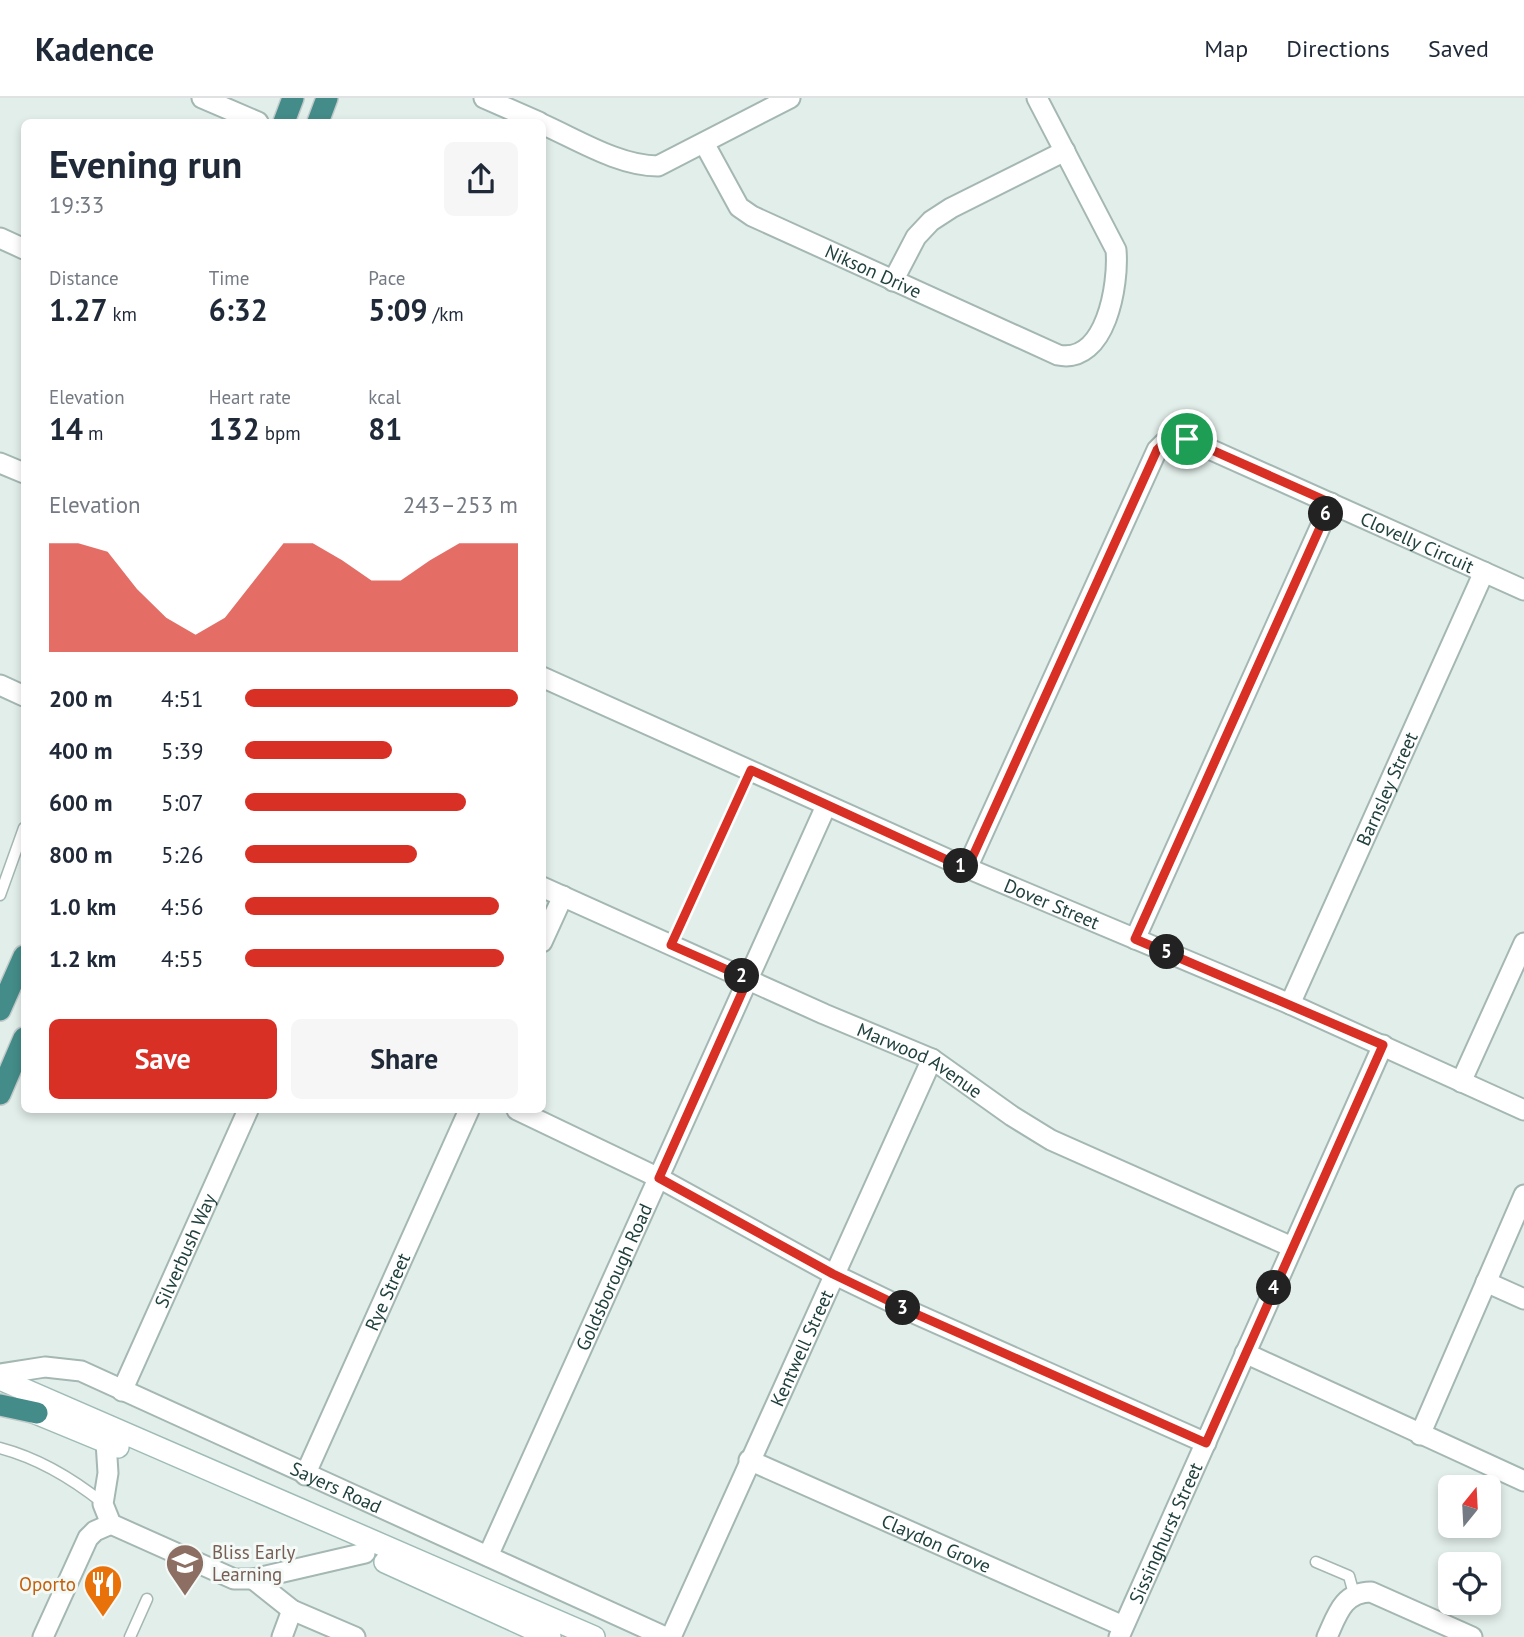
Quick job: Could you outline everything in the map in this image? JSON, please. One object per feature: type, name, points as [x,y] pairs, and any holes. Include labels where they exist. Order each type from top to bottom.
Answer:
[{"type":"highway","points":[[285,119],[293,98]]},
{"type":"highway","points":[[319,119],[327,98]]},
{"type":"highway","points":[[0,1010],[21,963]]},
{"type":"highway","points":[[0,1094],[21,1045]]},
{"type":"highway","points":[[0,1405],[37,1413]]},
{"type":"main road","name":"Sayers Road","points":[[0,1376],[594,1637]]},
{"type":"main road","points":[[0,1398],[365,1553],[550,1637]]},
{"type":"street","points":[[202,98],[251,119]]},
{"type":"street","points":[[484,98],[531,119]]},
{"type":"street","points":[[546,126],[623,160],[658,166],[790,98]]},
{"type":"street","points":[[893,281],[916,237],[931,221],[951,208],[1065,150],[1037,98]]},
{"type":"street","name":"Nikson Drive","points":[[704,143],[739,207],[763,221],[893,281],[1058,355],[1069,357],[1087,350],[1095,341],[1116,290],[1118,269],[1116,250],[1065,150]]},
{"type":"street","points":[[0,238],[21,248]]},
{"type":"street","name":"Clovelly Circuit","points":[[967,869],[1157,450],[1168,439],[1187,439],[1524,590]]},
{"type":"street","points":[[0,463],[21,472]]},
{"type":"street","points":[[1135,939],[1331,503]]},
{"type":"street","name":"Barnsley Street","points":[[1290,1004],[1484,572]]},
{"type":"street","name":"Dover Street","points":[[546,679],[967,869],[1290,1004],[1524,1110]]},
{"type":"street","points":[[0,685],[21,695]]},
{"type":"street","name":"Goldsborough Road","points":[[488,1556],[826,806]]},
{"type":"street","name":"Marwood Avenue","points":[[546,889],[824,1014],[932,1059],[1012,1116],[1051,1140],[1292,1247]]},
{"type":"street","points":[[546,933],[563,896]]},
{"type":"street","points":[[1461,1082],[1524,943]]},
{"type":"street","name":"Sissinghurst Street","points":[[1121,1632],[1383,1045]]},
{"type":"street","name":"Kentwell Street","points":[[671,1637],[932,1059]]},
{"type":"street","name":"Silverbush Way","points":[[122,1391],[247,1113]]},
{"type":"street","name":"Rye Street","points":[[305,1475],[467,1113]]},
{"type":"street","points":[[523,1113],[659,1178],[833,1274],[916,1314],[1206,1443]]},
{"type":"street","points":[[1420,1435],[1524,1195]]},
{"type":"street","points":[[1486,1282],[1524,1299]]},
{"type":"street","points":[[1245,1353],[1524,1481]]},
{"type":"street","name":"Sayers Road","points":[[0,1376],[44,1367],[81,1371],[665,1637]]},
{"type":"street","points":[[106,1442],[108,1473],[103,1504],[111,1524],[227,1577],[253,1579],[365,1553]]},
{"type":"street","name":"Claydon Grove","points":[[749,1460],[1121,1632]]},
{"type":"street","points":[[43,1637],[88,1538],[111,1524]]},
{"type":"street","points":[[253,1579],[292,1610],[355,1637]]},
{"type":"street","points":[[1327,1637],[1343,1604],[1354,1594],[1371,1592],[1472,1637]]},
{"type":"street","points":[[282,1637],[292,1610]]},
{"type":"lane","points":[[671,945],[751,770]]},
{"type":"lane","points":[[0,895],[21,836]]},
{"type":"lane","points":[[0,1448],[16,1452],[68,1478],[103,1504]]},
{"type":"lane","points":[[1317,1562],[1349,1576],[1354,1594]]},
{"type":"lane","points":[[130,1637],[148,1599]]},
{"type":"place","name":"Bliss Early Learning","points":[[185,1597]]},
{"type":"place","name":"Oporto","points":[[103,1618]]},
{"type":"route","points":[[1168,439],[1187,439],[1331,503],[1135,939],[1383,1045],[1206,1443],[916,1314],[833,1274],[659,1178],[748,979],[671,945],[751,770],[967,869],[1157,450],[1168,439]]}]
